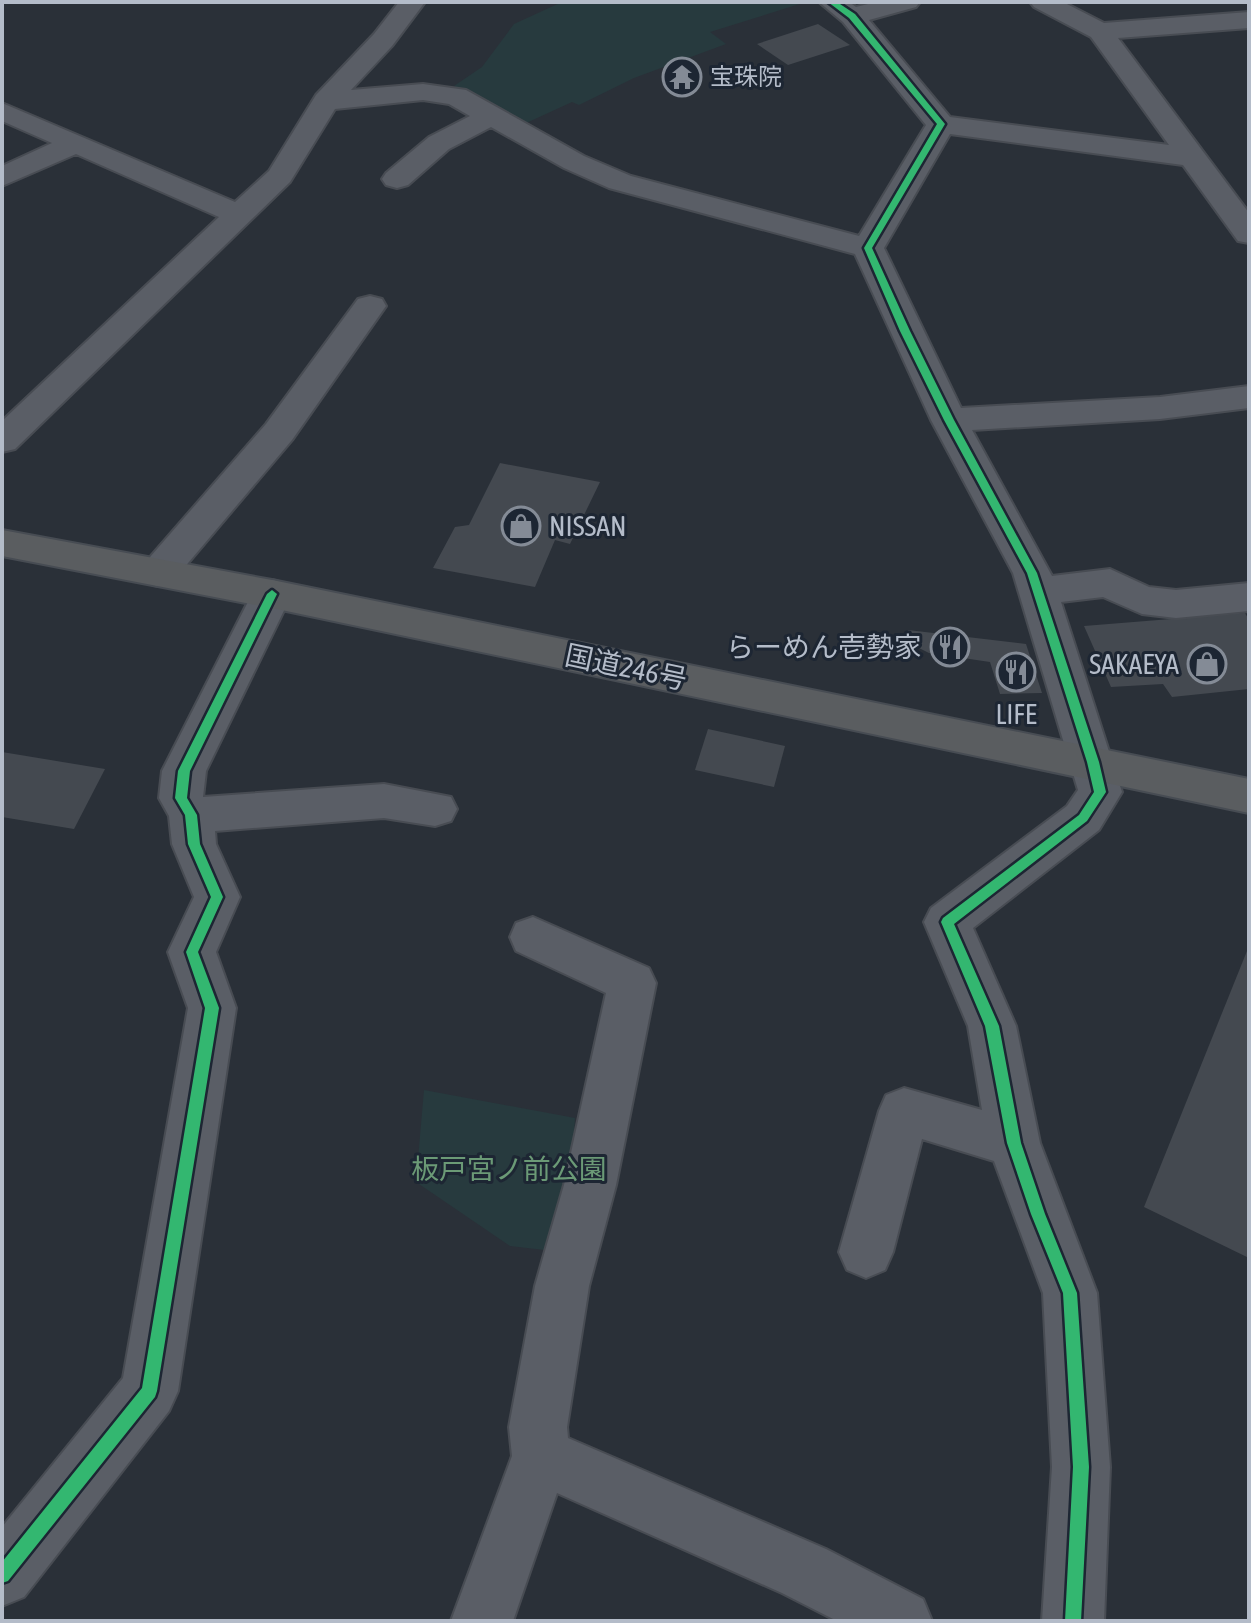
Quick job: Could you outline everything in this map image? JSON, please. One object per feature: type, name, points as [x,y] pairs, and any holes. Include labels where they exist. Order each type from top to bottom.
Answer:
[{"type":"highway","name":"国道246号","points":[[2,543],[272,594],[1249,796]]},
{"type":"street","points":[[2,441],[280,176],[326,101],[383,40],[412,2]]},
{"type":"street","points":[[842,9],[907,2]]},
{"type":"street","points":[[1043,2],[1100,31],[1249,234]]},
{"type":"street","points":[[842,9],[941,124],[1192,157]]},
{"type":"street","points":[[1100,31],[1243,17]]},
{"type":"street","points":[[326,101],[423,92],[456,96],[574,162],[620,182],[868,248]]},
{"type":"street","points":[[2,111],[239,215]]},
{"type":"street","points":[[397,179],[439,143],[491,116]]},
{"type":"street","points":[[868,248],[941,124]]},
{"type":"street","points":[[2,177],[76,143]]},
{"type":"street","points":[[868,248],[949,420],[1032,573],[1100,792],[1083,818],[947,922],[985,1017],[992,1026],[1014,1143],[1070,1293],[1081,1467],[1073,1621]]},
{"type":"street","points":[[158,573],[279,432],[370,306]]},
{"type":"street","points":[[949,420],[1160,408],[1249,397]]},
{"type":"street","points":[[1037,591],[1110,583],[1126,596],[1163,607],[1249,597]]},
{"type":"street","points":[[2,1575],[149,1391],[212,1008],[192,952],[217,897],[194,844],[191,815],[181,798],[184,771],[272,594]]},
{"type":"street","points":[[191,815],[384,801],[435,809]]},
{"type":"street","points":[[482,1621],[541,1456],[538,1427],[562,1286],[590,1185],[632,983],[533,937]]},
{"type":"street","points":[[866,1252],[904,1111],[1014,1143]]},
{"type":"street","points":[[541,1456],[804,1571],[901,1621]]},
{"type":"green space","points":[[562,2],[806,2],[710,32],[726,44],[634,78],[579,105],[572,102],[524,124],[454,86],[482,67],[514,24]]},
{"type":"green space","name":"板戸宮ノ前公園","points":[[424,1090],[575,1118],[571,1182],[553,1251],[510,1246],[416,1182]]},
{"type":"building","points":[[818,24],[850,45],[788,65],[757,44]]},
{"type":"building","points":[[500,463],[600,482],[570,544],[555,540],[535,587],[433,568],[455,527],[469,525]]},
{"type":"building","points":[[1245,613],[1249,620],[1249,689],[1172,697],[1163,684],[1111,687],[1084,626]]},
{"type":"building","points":[[908,630],[1026,644],[1042,693],[1000,694],[990,662],[929,653],[905,641]]},
{"type":"building","points":[[708,729],[785,746],[774,787],[695,770]]},
{"type":"building","points":[[2,752],[105,769],[74,829],[2,817]]},
{"type":"building","points":[[1249,946],[1249,1258],[1144,1207]]},
{"type":"cycle path","points":[[832,2],[852,16],[941,124],[868,248],[949,420],[1032,573],[1100,792],[1083,818],[947,922],[992,1026],[1014,1143],[1070,1293],[1081,1467],[1073,1621]]},
{"type":"cycle path","points":[[2,1575],[149,1391],[212,1008],[192,952],[217,897],[194,844],[191,815],[181,798],[184,771],[272,594]]},
{"type":"place","name":"宝珠院","points":[[682,77]]},
{"type":"place","name":"NISSAN","points":[[521,526]]},
{"type":"place","name":"らーめん壱勢家","points":[[950,647]]},
{"type":"place","name":"SAKAEYA","points":[[1207,664]]},
{"type":"place","name":"LIFE","points":[[1016,672]]}]
